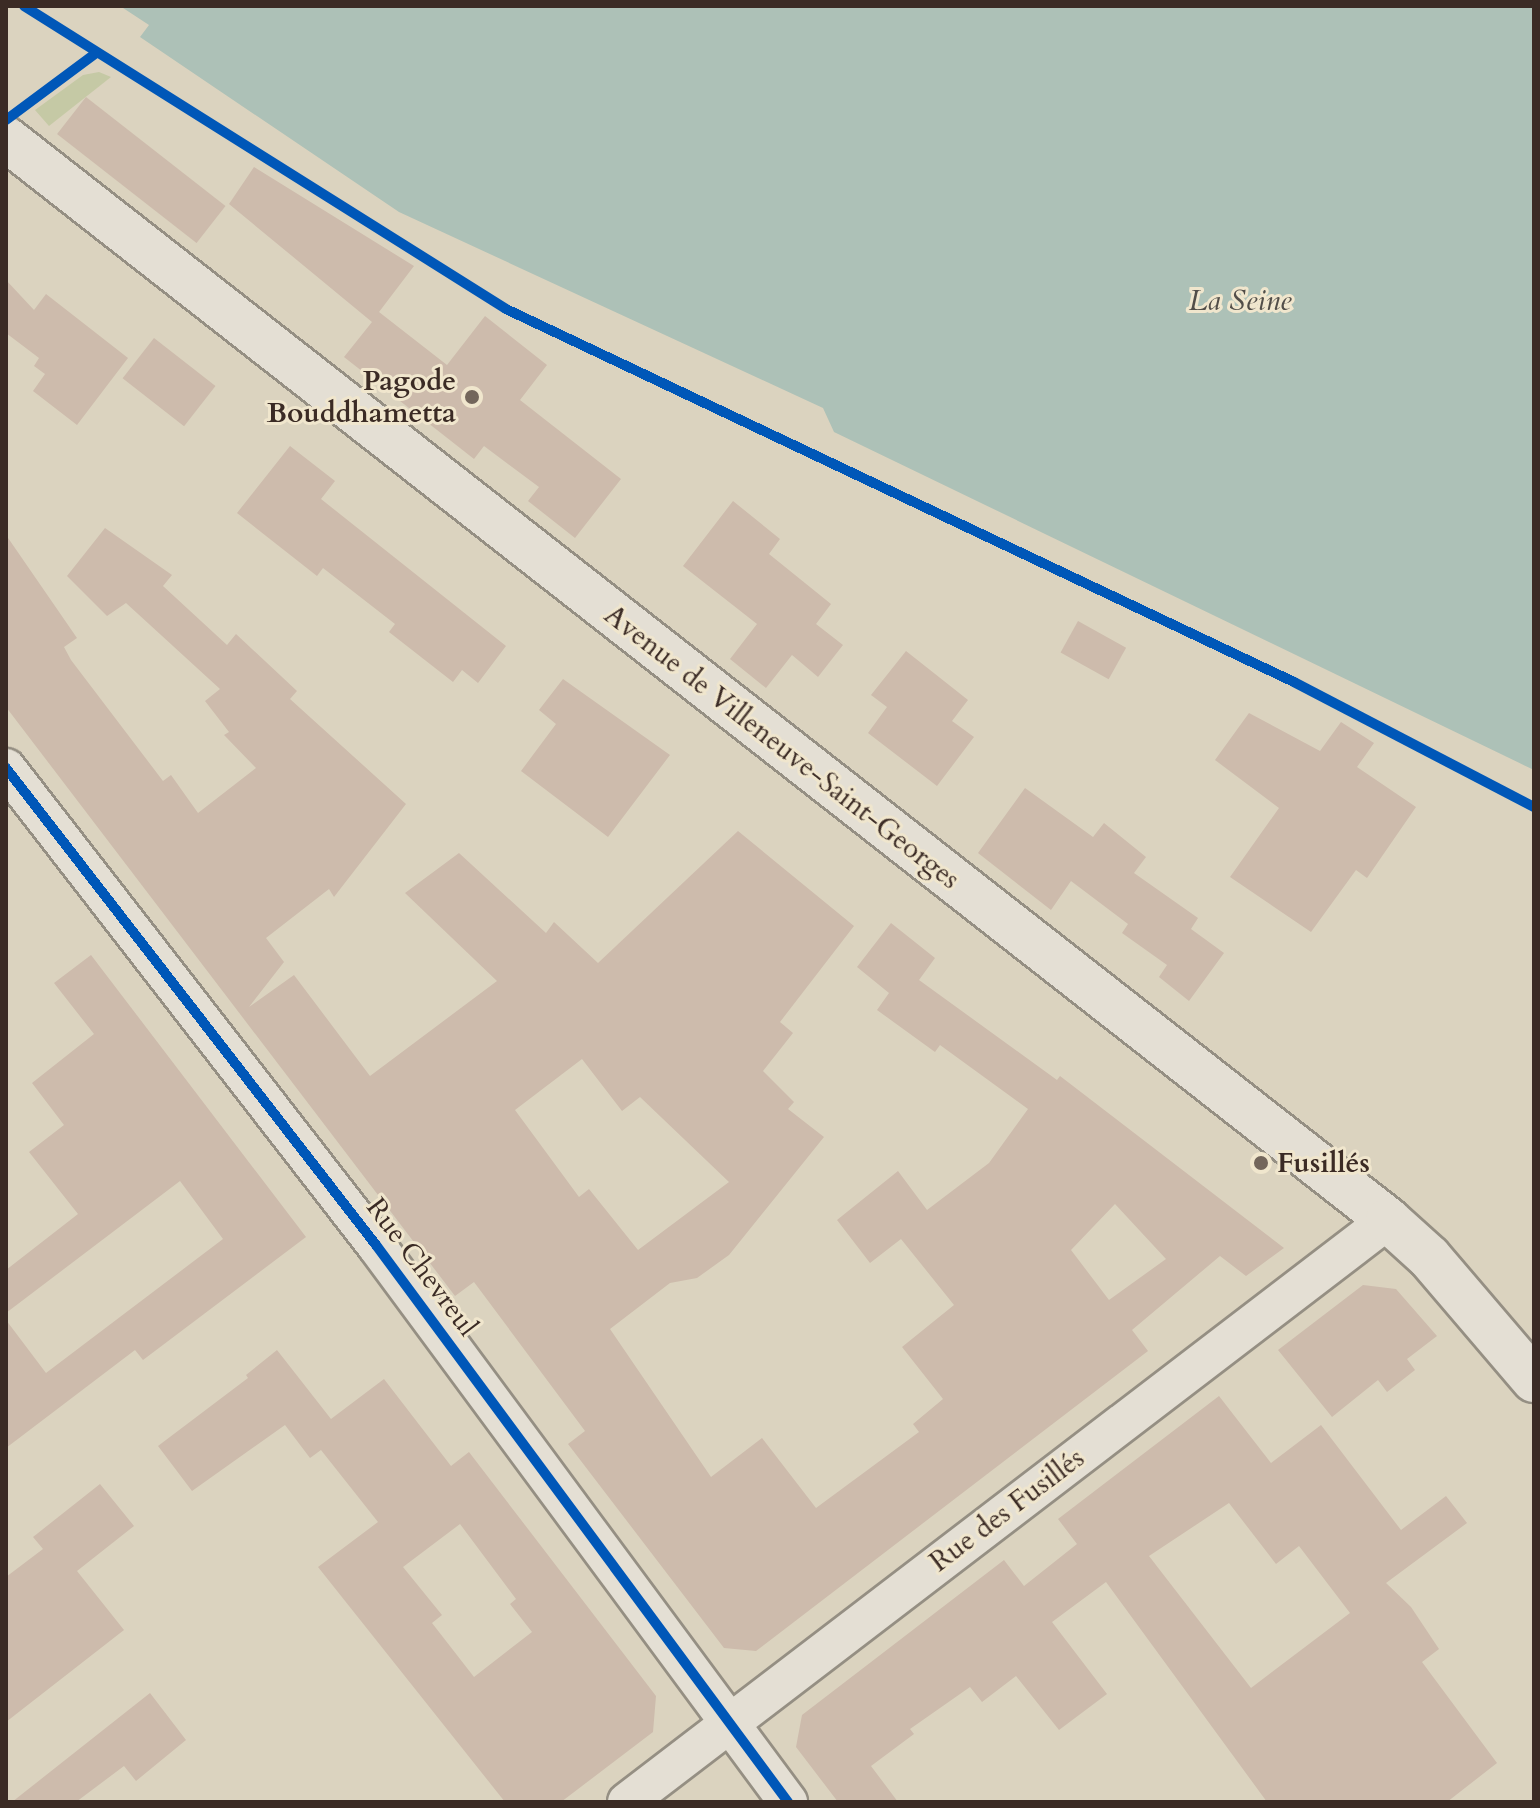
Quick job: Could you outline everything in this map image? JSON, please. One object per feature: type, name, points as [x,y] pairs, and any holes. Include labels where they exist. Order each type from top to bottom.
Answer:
[{"type":"main road","name":"Avenue de Villeneuve-Saint-Georges","points":[[6,139],[1388,1220],[1429,1257],[1534,1380]]},
{"type":"street","name":"Rue Chevreul","points":[[6,768],[376,1245],[727,1724],[788,1802]]},
{"type":"street","name":"Rue des Fusillés","points":[[627,1802],[1388,1220]]},
{"type":"green space","points":[[99,72],[111,77],[49,126],[35,110],[83,75]]},
{"type":"water","name":"La Seine","points":[[120,6],[1534,6],[1534,770],[834,432],[823,408],[399,212],[140,37],[149,25]]},
{"type":"building","points":[[86,97],[225,206],[197,243],[57,134]]},
{"type":"building","points":[[254,167],[414,266],[379,312],[447,365],[485,316],[547,365],[520,400],[621,479],[575,538],[528,501],[539,487],[484,446],[474,459],[344,357],[372,322],[229,204]]},
{"type":"building","points":[[6,280],[34,310],[46,294],[128,358],[77,425],[33,391],[45,374],[34,366],[39,358],[6,333]]},
{"type":"building","points":[[154,338],[215,386],[184,426],[123,378]]},
{"type":"building","points":[[290,446],[335,481],[321,499],[506,646],[478,683],[462,670],[453,682],[389,632],[395,624],[323,568],[317,576],[237,513]]},
{"type":"building","points":[[733,501],[780,539],[769,554],[831,604],[816,624],[843,645],[818,677],[792,655],[766,688],[730,659],[757,624],[683,566]]},
{"type":"building","points":[[105,528],[172,575],[163,586],[227,645],[236,634],[297,691],[290,699],[406,804],[334,897],[329,889],[266,938],[284,962],[249,1007],[294,975],[370,1076],[497,981],[405,893],[459,853],[546,933],[554,922],[598,963],[738,831],[854,926],[780,1022],[793,1033],[763,1071],[794,1102],[788,1109],[824,1137],[729,1255],[697,1278],[670,1283],[610,1329],[711,1477],[762,1438],[816,1508],[919,1432],[913,1424],[943,1399],[902,1347],[954,1305],[901,1239],[870,1263],[837,1220],[898,1171],[927,1210],[989,1163],[1028,1109],[940,1045],[935,1052],[877,1010],[889,993],[857,967],[891,923],[935,958],[919,980],[1057,1080],[1060,1076],[1284,1248],[1246,1276],[1220,1256],[1132,1330],[1148,1351],[756,1651],[724,1648],[568,1444],[585,1431],[474,1282],[455,1296],[6,707],[6,535],[77,638],[64,647],[71,660],[163,781],[171,775],[198,813],[256,768],[224,735],[229,732],[205,701],[220,689],[126,603],[107,616],[67,576]],"holes":[[[582,1059],[622,1111],[640,1097],[729,1182],[638,1250],[589,1189],[579,1197],[515,1110]],[[1115,1204],[1166,1259],[1109,1300],[1071,1250]]]},
{"type":"building","points":[[1078,621],[1126,648],[1109,679],[1061,652]]},
{"type":"building","points":[[906,651],[968,700],[952,721],[974,737],[937,786],[868,733],[887,707],[871,695]]},
{"type":"building","points":[[563,679],[670,755],[608,837],[521,771],[556,724],[539,710]]},
{"type":"building","points":[[1249,713],[1320,751],[1341,722],[1374,743],[1357,767],[1416,807],[1367,878],[1356,870],[1311,932],[1230,877],[1279,808],[1215,760]]},
{"type":"building","points":[[1025,788],[1093,837],[1104,823],[1146,857],[1134,873],[1198,918],[1191,929],[1224,953],[1189,1001],[1159,977],[1167,965],[1122,933],[1128,924],[1071,881],[1051,910],[978,853]]},
{"type":"building","points":[[91,955],[306,1237],[143,1360],[135,1350],[6,1448],[6,1320],[46,1373],[223,1239],[180,1181],[6,1313],[6,1270],[78,1214],[29,1152],[64,1125],[32,1083],[94,1034],[54,983]]},
{"type":"building","points":[[1363,1285],[1396,1289],[1437,1336],[1407,1359],[1415,1370],[1387,1392],[1378,1380],[1332,1417],[1278,1350]]},
{"type":"building","points":[[277,1350],[331,1419],[384,1379],[451,1466],[469,1452],[656,1696],[653,1732],[561,1802],[505,1802],[318,1567],[378,1522],[321,1450],[310,1458],[285,1425],[192,1491],[158,1446],[248,1378],[246,1375]],"holes":[[[460,1524],[516,1599],[510,1604],[532,1632],[474,1677],[432,1623],[442,1615],[403,1567]]]},
{"type":"building","points":[[1219,1396],[1271,1463],[1321,1425],[1401,1530],[1446,1496],[1467,1523],[1386,1583],[1411,1607],[1439,1649],[1422,1662],[1497,1763],[1447,1802],[1267,1802],[1106,1582],[1052,1622],[1107,1694],[1059,1730],[1016,1676],[982,1702],[970,1687],[910,1729],[914,1734],[871,1766],[898,1802],[838,1802],[796,1747],[802,1715],[1004,1560],[1024,1586],[1077,1544],[1058,1519]],"holes":[[[1229,1503],[1276,1564],[1299,1546],[1350,1613],[1251,1688],[1149,1556]]]},
{"type":"building","points":[[100,1484],[134,1526],[77,1571],[124,1630],[6,1722],[6,1577],[43,1549],[33,1537]]},
{"type":"building","points":[[150,1693],[186,1740],[136,1781],[124,1766],[76,1802],[12,1802]]},
{"type":"cycle path","points":[[24,6],[506,309],[1294,682],[1534,807]]},
{"type":"cycle path","points":[[6,120],[95,54]]},
{"type":"cycle path","points":[[6,768],[376,1245],[788,1802]]},
{"type":"place","name":"Pagode Bouddhametta","points":[[472,397]]},
{"type":"place","name":"Fusillés","points":[[1261,1163]]}]
